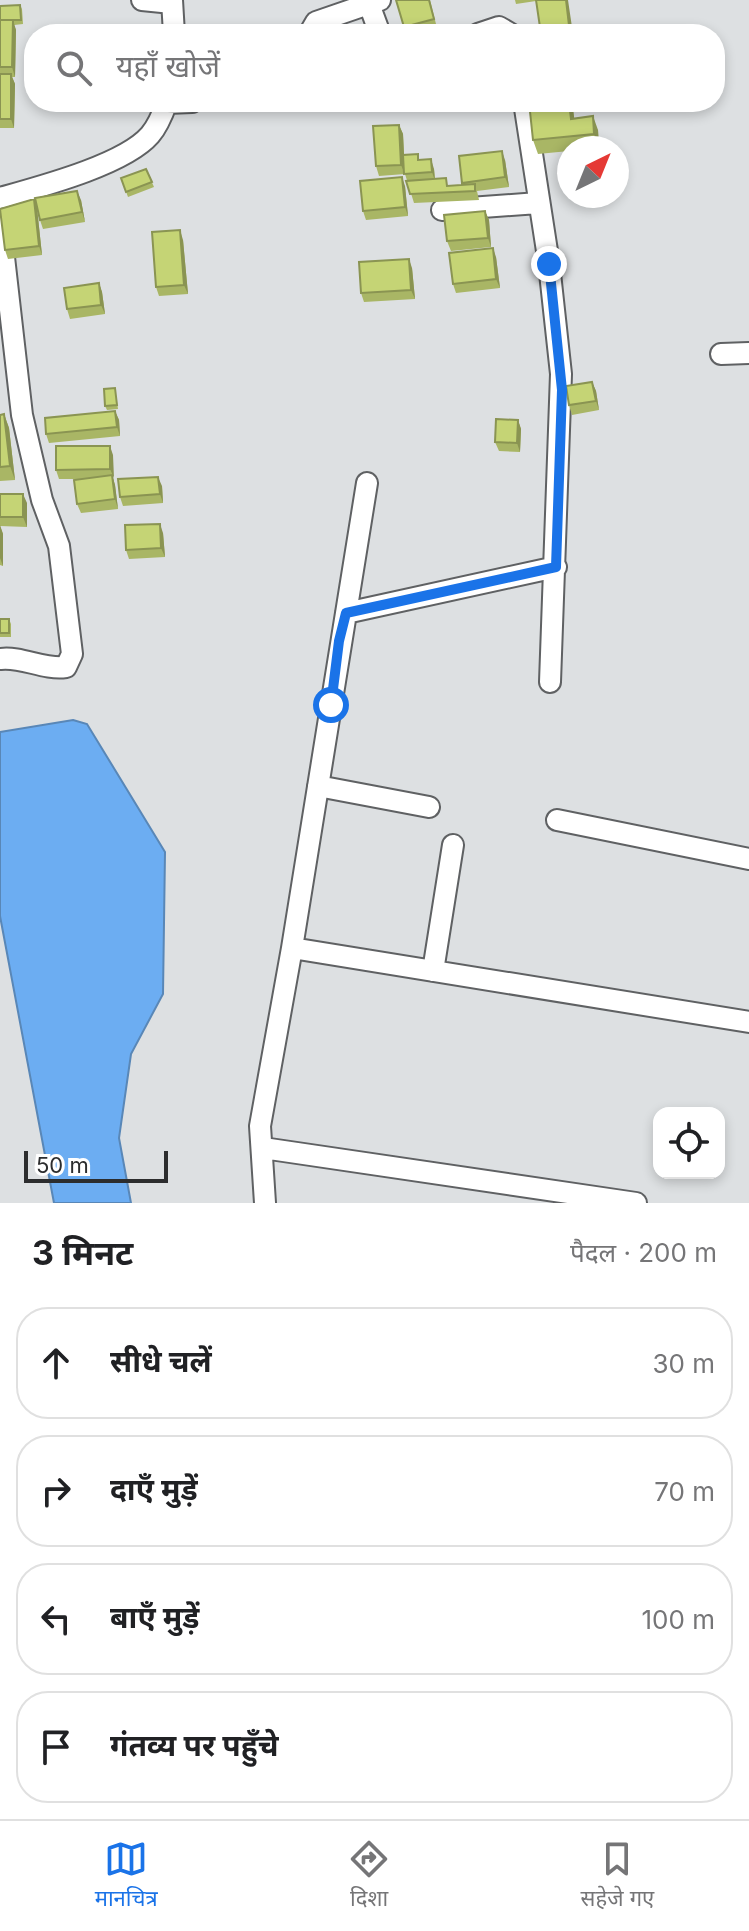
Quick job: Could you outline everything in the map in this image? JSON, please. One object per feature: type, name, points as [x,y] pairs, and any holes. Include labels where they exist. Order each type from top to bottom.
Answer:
[{"type":"street","points":[[142,0],[172,2],[173,24]]},
{"type":"street","points":[[315,24],[374,2],[378,24]]},
{"type":"street","points":[[0,198],[69,178],[137,147],[156,129],[163,112]]},
{"type":"street","points":[[525,112],[549,264],[561,374],[550,682]]},
{"type":"street","points":[[442,210],[538,203]]},
{"type":"street","points":[[0,222],[22,415],[42,500],[59,546],[72,654],[66,667],[57,668],[0,659]]},
{"type":"street","points":[[721,354],[749,353]]},
{"type":"street","points":[[0,415],[22,415]]},
{"type":"street","points":[[265,1203],[260,1126],[367,483]]},
{"type":"street","points":[[346,613],[556,567]]},
{"type":"street","points":[[318,786],[429,807]]},
{"type":"street","points":[[557,820],[749,859]]},
{"type":"street","points":[[433,971],[453,845]]},
{"type":"street","points":[[292,948],[749,1022]]},
{"type":"street","points":[[263,1148],[636,1203]]},
{"type":"water","points":[[73,720],[87,724],[165,852],[163,994],[131,1054],[119,1138],[131,1203],[54,1203],[0,916],[0,732]]},
{"type":"building","points":[[396,0],[429,0],[434,19],[403,24]]},
{"type":"building","points":[[536,0],[566,0],[569,24],[540,24]]},
{"type":"building","points":[[20,5],[21,20],[0,20],[0,6]]},
{"type":"building","points":[[0,20],[13,20],[12,67],[0,67]]},
{"type":"building","points":[[0,74],[11,74],[11,119],[0,119]]},
{"type":"building","points":[[530,112],[570,112],[571,119],[593,116],[594,134],[533,140]]},
{"type":"building","points":[[399,125],[401,165],[376,166],[373,126]]},
{"type":"building","points":[[502,151],[505,177],[462,183],[459,156]]},
{"type":"building","points":[[418,154],[418,160],[431,159],[432,172],[404,174],[403,155]]},
{"type":"building","points":[[146,169],[152,182],[126,192],[121,178]]},
{"type":"building","points":[[402,177],[405,207],[363,211],[360,181]]},
{"type":"building","points":[[446,178],[447,186],[475,184],[475,191],[410,194],[406,181]]},
{"type":"building","points":[[77,191],[82,212],[40,220],[35,198]]},
{"type":"building","points":[[34,199],[39,246],[5,250],[0,209]]},
{"type":"building","points":[[485,211],[488,238],[447,241],[444,215]]},
{"type":"building","points":[[180,230],[184,285],[156,287],[152,232]]},
{"type":"building","points":[[493,248],[496,279],[453,284],[449,253]]},
{"type":"building","points":[[409,259],[411,290],[361,293],[359,262]]},
{"type":"building","points":[[99,283],[101,305],[67,309],[64,288]]},
{"type":"building","points":[[592,382],[596,401],[569,405],[566,386]]},
{"type":"building","points":[[115,388],[117,405],[105,406],[104,389]]},
{"type":"building","points":[[115,411],[117,427],[46,434],[45,418]]},
{"type":"building","points":[[4,414],[10,466],[0,467],[0,415]]},
{"type":"building","points":[[496,419],[518,420],[517,443],[495,442]]},
{"type":"building","points":[[56,446],[110,446],[110,469],[56,470]]},
{"type":"building","points":[[112,475],[115,499],[77,504],[74,480]]},
{"type":"building","points":[[158,477],[160,494],[120,497],[118,479]]},
{"type":"building","points":[[0,494],[23,494],[23,517],[0,517]]},
{"type":"building","points":[[160,524],[161,548],[126,550],[125,525]]},
{"type":"building","points":[[0,619],[9,619],[9,633],[0,633]]},
{"type":"route","points":[[331,705],[339,641],[346,613],[556,567],[562,390],[549,264]]}]
